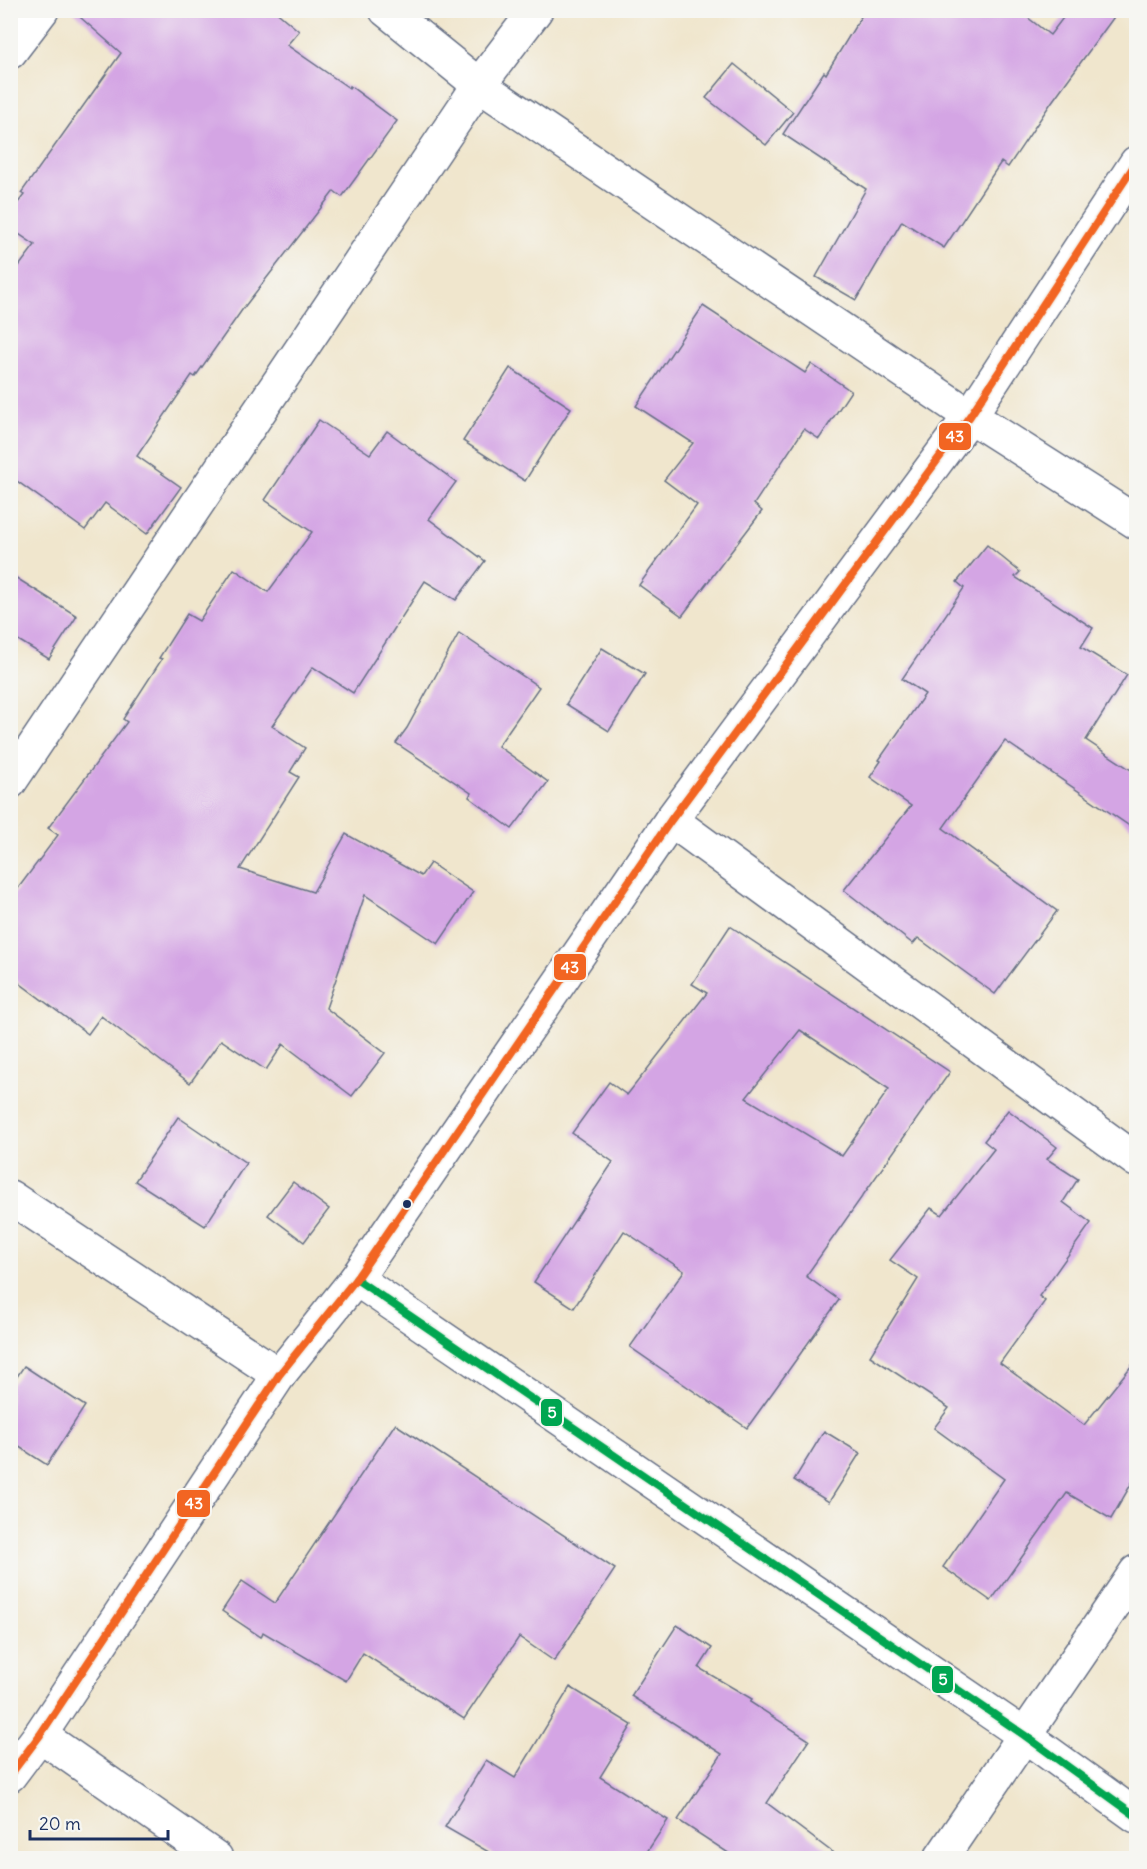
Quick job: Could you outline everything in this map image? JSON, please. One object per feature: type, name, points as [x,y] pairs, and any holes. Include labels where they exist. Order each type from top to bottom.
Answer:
[{"type":"street","points":[[10,52],[42,10]]},
{"type":"street","points":[[386,10],[479,85],[970,416],[1137,522]]},
{"type":"street","points":[[10,782],[479,85],[536,10]]},
{"type":"street","points":[[10,1774],[40,1735],[279,1375],[356,1279],[671,819],[970,416],[1137,163]]},
{"type":"street","points":[[671,819],[1137,1160]]},
{"type":"street","points":[[10,1197],[279,1375]]},
{"type":"street","points":[[356,1279],[1024,1735],[1137,1816]]},
{"type":"street","points":[[941,1858],[1137,1572]]},
{"type":"street","points":[[40,1735],[216,1858]]},
{"type":"building","points":[[72,10],[274,10],[299,31],[287,45],[349,88],[350,86],[397,121],[342,197],[334,191],[242,310],[195,377],[192,375],[137,456],[181,487],[147,534],[105,503],[85,530],[10,476],[10,278],[35,245],[10,228],[10,213],[24,195],[21,193],[121,53]]},
{"type":"building","points":[[865,10],[1018,10],[1050,35],[1069,10],[1119,10],[1051,103],[1008,167],[1001,162],[944,248],[902,221],[856,300],[816,277],[866,189],[783,134],[824,72],[826,74]]},
{"type":"building","points":[[734,64],[793,112],[766,145],[706,98]]},
{"type":"building","points":[[703,306],[805,373],[811,364],[851,391],[819,439],[804,429],[754,504],[762,511],[682,616],[639,585],[697,505],[664,480],[693,443],[636,406]]},
{"type":"building","points":[[510,368],[571,408],[525,481],[463,441]]},
{"type":"building","points":[[319,420],[370,454],[387,431],[456,482],[429,519],[485,561],[456,600],[425,581],[353,693],[313,667],[272,726],[305,748],[290,772],[299,777],[240,869],[313,892],[346,834],[421,876],[430,863],[473,892],[438,944],[365,895],[326,1008],[385,1053],[352,1096],[283,1044],[266,1070],[221,1040],[190,1083],[101,1016],[88,1034],[10,976],[10,899],[58,835],[48,828],[127,722],[123,719],[162,659],[159,658],[187,614],[199,621],[234,569],[268,592],[312,532],[265,500]]},
{"type":"building","points":[[987,545],[1020,572],[1015,577],[1093,628],[1081,647],[1127,675],[1086,740],[1137,774],[1137,831],[1005,741],[943,828],[1057,911],[995,994],[918,938],[913,944],[844,890],[911,806],[870,777],[881,761],[879,760],[925,694],[902,679],[964,588],[957,582]]},
{"type":"building","points":[[10,574],[77,616],[49,659],[10,635]]},
{"type":"building","points":[[459,633],[539,687],[498,746],[548,782],[512,829],[469,797],[471,793],[396,743],[407,728]]},
{"type":"building","points":[[602,648],[645,674],[609,731],[566,704]]},
{"type":"building","points":[[730,926],[950,1072],[806,1276],[839,1300],[747,1428],[630,1347],[684,1271],[624,1231],[574,1308],[534,1282],[613,1162],[572,1133],[609,1082],[627,1095],[707,993],[692,984]],"holes":[[[800,1030],[889,1089],[842,1156],[746,1098]]]},
{"type":"building","points":[[1008,1110],[1057,1147],[1047,1159],[1078,1179],[1063,1202],[1091,1223],[1039,1296],[1045,1301],[1000,1363],[1084,1425],[1137,1359],[1137,1474],[1111,1519],[1067,1493],[991,1601],[943,1567],[1004,1479],[934,1428],[949,1408],[870,1356],[918,1279],[890,1260],[931,1208],[942,1215],[994,1149],[984,1141]]},
{"type":"building","points":[[178,1117],[246,1163],[205,1226],[135,1181]]},
{"type":"building","points":[[293,1182],[329,1209],[304,1242],[268,1215]]},
{"type":"building","points":[[24,1366],[85,1406],[47,1465],[10,1441],[10,1387]]},
{"type":"building","points":[[395,1424],[615,1569],[554,1661],[519,1637],[464,1719],[363,1653],[346,1681],[263,1632],[261,1637],[222,1611],[242,1581],[275,1603]]},
{"type":"building","points":[[824,1431],[860,1453],[829,1502],[794,1480]]},
{"type":"building","points":[[677,1625],[712,1648],[699,1668],[752,1699],[750,1702],[809,1740],[767,1803],[840,1858],[736,1858],[678,1820],[722,1754],[631,1696]]},
{"type":"building","points":[[570,1687],[632,1725],[600,1777],[668,1820],[643,1858],[499,1858],[445,1827],[486,1760],[515,1778]]},
{"type":"transit line","name":"43","points":[[10,1775],[40,1735],[279,1375],[356,1279],[671,820],[970,416],[1136,163]]},
{"type":"transit line","name":"5","points":[[356,1279],[1024,1735],[1136,1816]]}]
